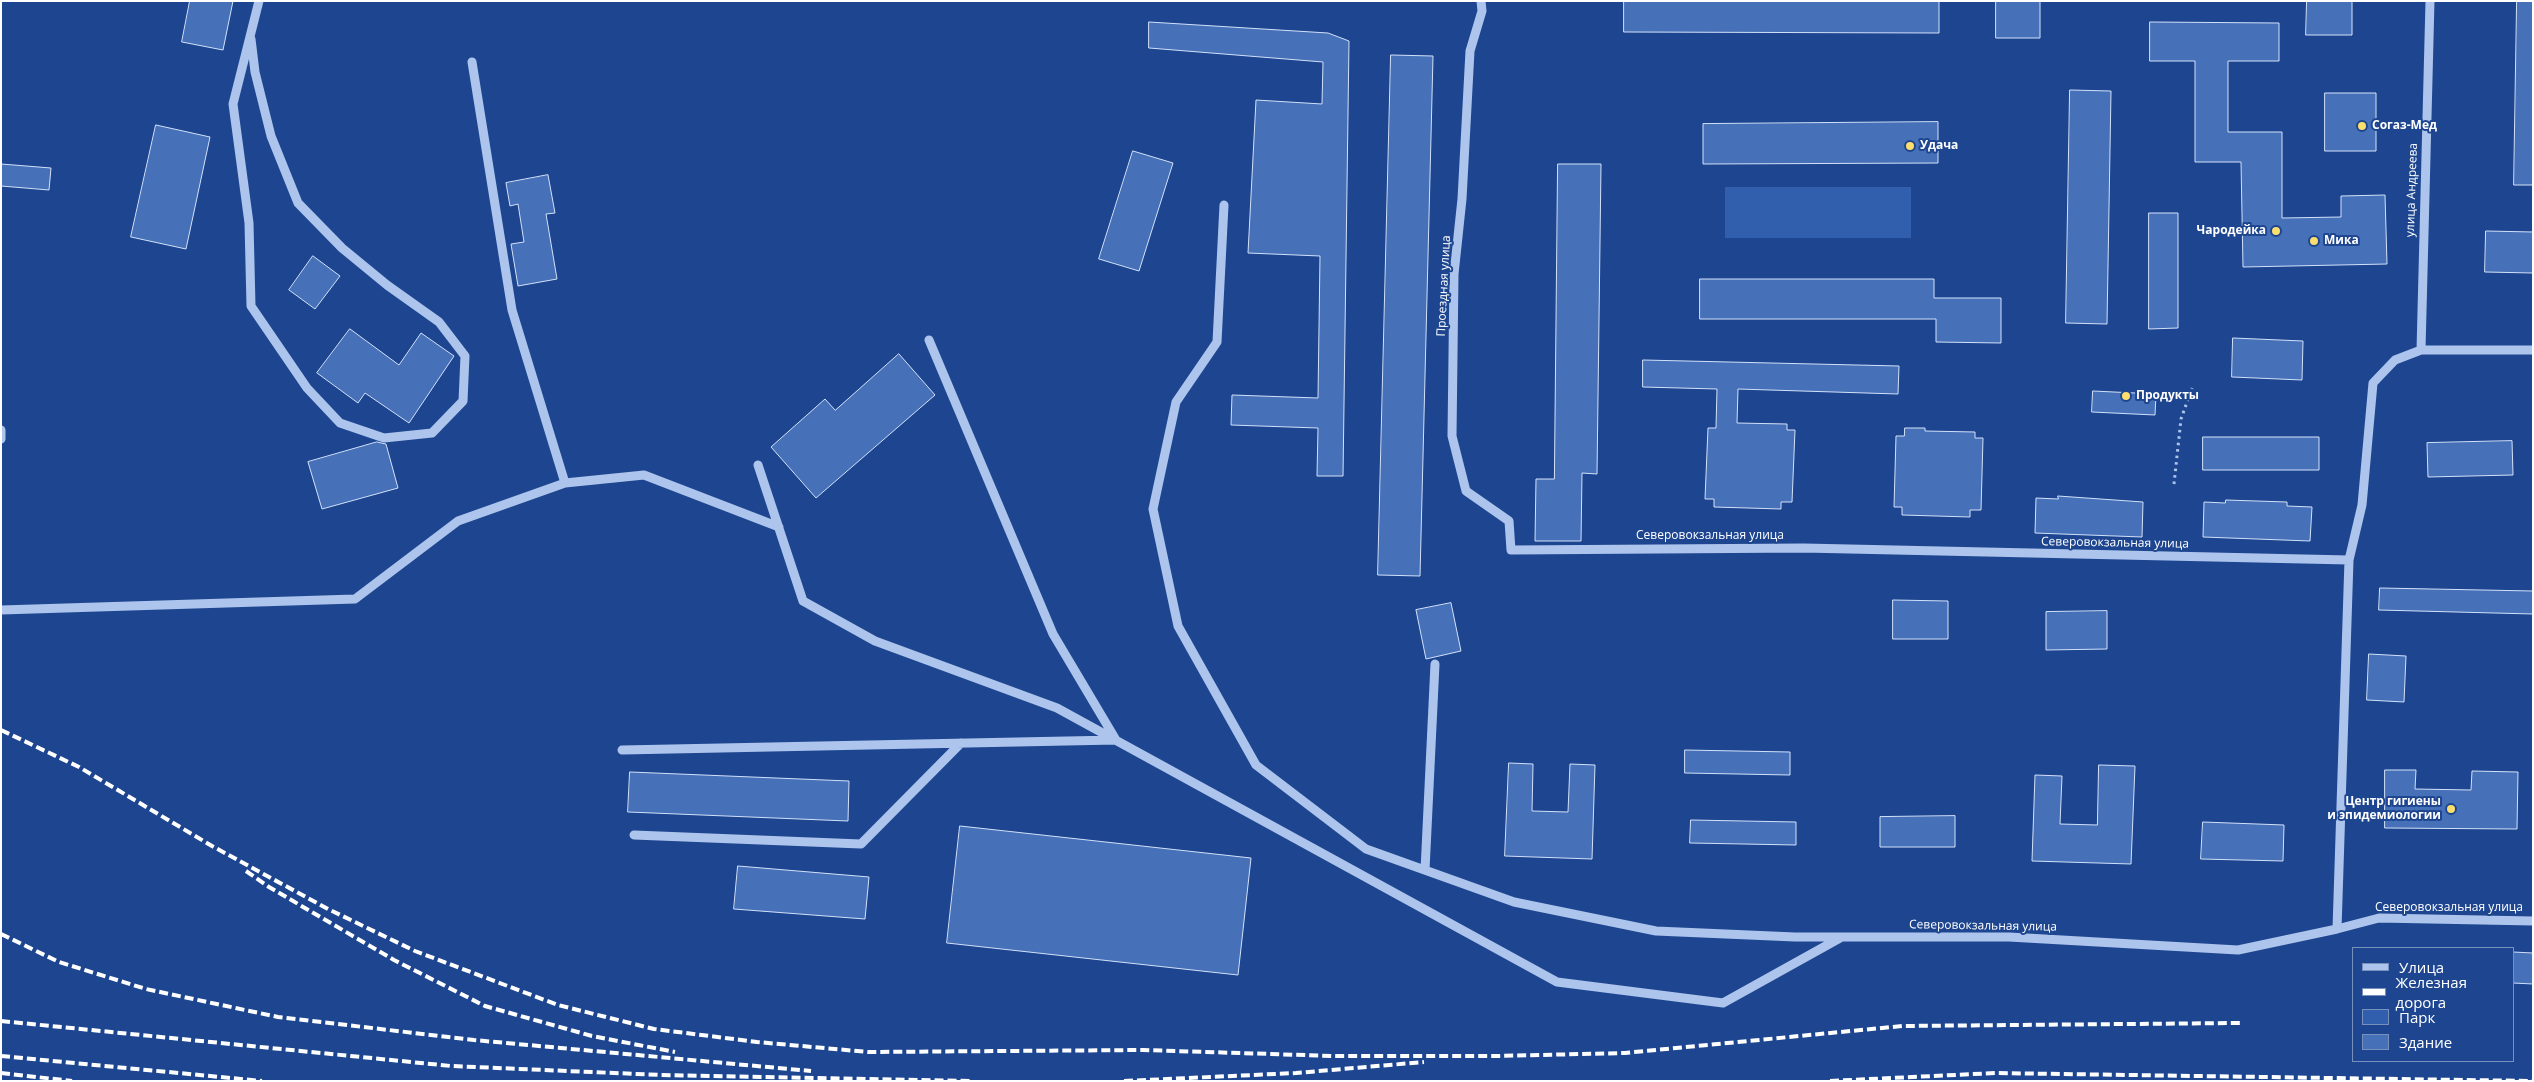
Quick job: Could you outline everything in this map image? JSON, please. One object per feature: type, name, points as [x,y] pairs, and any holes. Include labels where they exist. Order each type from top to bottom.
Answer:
[{"type":"street","points":[[251,39],[255,72],[271,136],[298,203],[342,248],[387,285],[439,322],[465,356],[462,402],[432,433],[384,438],[340,423],[306,388],[252,306],[249,224],[233,104],[251,39],[259,1]]},
{"type":"street","name":"Проездная улица","points":[[1481,1],[1482,11],[1470,51],[1462,199],[1454,274],[1452,436],[1466,491],[1509,521],[1511,550]]},
{"type":"street","name":"улица Андреева","points":[[2421,350],[2430,1]]},
{"type":"street","points":[[472,62],[512,310],[565,484]]},
{"type":"street","name":"Северовокзальная улица","points":[[1224,205],[1218,342],[1176,402],[1153,508],[1178,626],[1256,765],[1366,849],[1514,902],[1656,931],[1842,937],[2009,937],[2238,950],[2379,918],[2533,921]]},
{"type":"street","points":[[929,340],[1053,634],[1116,740]]},
{"type":"street","points":[[2337,929],[2350,560],[2362,505],[2373,382],[2395,360],[2421,350],[2533,350]]},
{"type":"street","points":[[1,430],[1,439]]},
{"type":"street","points":[[758,465],[803,601],[875,641],[1057,708],[1557,982],[1723,1003],[1842,937]]},
{"type":"street","points":[[1,610],[355,599],[458,521],[565,484],[644,475],[779,527]]},
{"type":"street","name":"Северовокзальная улица","points":[[1511,550],[1804,548],[2350,560]]},
{"type":"street","points":[[1425,870],[1435,664]]},
{"type":"street","points":[[622,750],[1116,740]]},
{"type":"street","points":[[634,835],[861,844],[961,743]]},
{"type":"path","points":[[2174,484],[2181,419],[2192,388]]},
{"type":"green space","points":[[1725,187],[1911,187],[1911,238],[1725,238]]},
{"type":"building","points":[[190,1],[233,1],[223,50],[182,42]]},
{"type":"building","points":[[1624,1],[1939,1],[1939,33],[1624,32]]},
{"type":"building","points":[[1996,1],[2040,1],[2040,38],[1996,38]]},
{"type":"building","points":[[2307,1],[2352,1],[2352,35],[2306,35]]},
{"type":"building","points":[[2517,1],[2533,1],[2533,185],[2514,185]]},
{"type":"building","points":[[1149,22],[1328,33],[1349,41],[1343,476],[1317,476],[1318,428],[1231,425],[1232,395],[1318,398],[1320,256],[1248,253],[1256,100],[1322,104],[1323,62],[1149,48]]},
{"type":"building","points":[[2150,22],[2279,23],[2279,61],[2228,61],[2228,132],[2282,132],[2282,218],[2341,217],[2341,196],[2385,195],[2387,264],[2243,267],[2241,162],[2195,162],[2195,61],[2150,61]]},
{"type":"building","points":[[1391,55],[1433,56],[1420,576],[1378,575]]},
{"type":"building","points":[[2070,90],[2111,91],[2107,324],[2066,323]]},
{"type":"building","points":[[2325,93],[2376,93],[2376,151],[2325,151]]},
{"type":"building","points":[[1938,122],[1938,163],[1703,164],[1703,124]]},
{"type":"building","points":[[156,125],[210,137],[186,249],[131,237]]},
{"type":"building","points":[[1133,151],[1173,163],[1139,271],[1099,259]]},
{"type":"building","points":[[1,164],[51,168],[49,190],[1,186]]},
{"type":"building","points":[[1558,164],[1601,164],[1597,474],[1582,473],[1581,541],[1535,541],[1536,479],[1554,479]]},
{"type":"building","points":[[548,175],[555,213],[546,214],[557,279],[518,286],[511,244],[524,242],[518,204],[510,206],[506,183]]},
{"type":"building","points":[[2149,213],[2178,213],[2178,328],[2149,329]]},
{"type":"building","points":[[2486,231],[2533,232],[2533,273],[2485,272]]},
{"type":"building","points":[[313,256],[340,276],[315,309],[289,290]]},
{"type":"building","points":[[1700,279],[1934,279],[1934,298],[2001,298],[2001,343],[1936,342],[1936,319],[1700,319]]},
{"type":"building","points":[[350,329],[399,365],[421,333],[454,356],[409,423],[365,393],[358,403],[317,373]]},
{"type":"building","points":[[2233,338],[2303,341],[2302,380],[2232,377]]},
{"type":"building","points":[[899,354],[935,395],[816,498],[771,447],[825,399],[835,410]]},
{"type":"building","points":[[1643,360],[1899,366],[1898,394],[1738,389],[1737,423],[1787,424],[1787,430],[1795,430],[1792,502],[1781,502],[1781,509],[1714,507],[1714,499],[1705,499],[1708,428],[1716,428],[1717,389],[1643,387]]},
{"type":"building","points":[[2093,391],[2156,394],[2155,415],[2092,412]]},
{"type":"building","points":[[1905,428],[1925,428],[1925,431],[1975,432],[1975,438],[1983,438],[1981,510],[1970,510],[1970,517],[1902,515],[1902,507],[1894,507],[1896,436],[1904,436]]},
{"type":"building","points":[[2203,437],[2319,437],[2319,470],[2203,470]]},
{"type":"building","points":[[2512,441],[2513,475],[2428,477],[2427,443]]},
{"type":"building","points":[[377,442],[386,444],[398,488],[322,509],[308,462]]},
{"type":"building","points":[[2058,496],[2143,502],[2142,537],[2035,533],[2036,498],[2058,499]]},
{"type":"building","points":[[2226,500],[2287,502],[2287,506],[2312,507],[2310,541],[2203,537],[2204,502],[2225,503]]},
{"type":"building","points":[[2380,588],[2533,591],[2533,614],[2379,610]]},
{"type":"building","points":[[1893,600],[1948,601],[1948,639],[1893,639]]},
{"type":"building","points":[[1451,603],[1461,651],[1426,659],[1416,610]]},
{"type":"building","points":[[2107,611],[2107,649],[2046,650],[2046,612]]},
{"type":"building","points":[[2369,654],[2406,656],[2404,702],[2367,700]]},
{"type":"building","points":[[1685,750],[1790,752],[1790,775],[1685,773]]},
{"type":"building","points":[[1509,763],[1533,764],[1532,811],[1568,812],[1570,764],[1595,765],[1592,859],[1505,856]]},
{"type":"building","points":[[2099,765],[2135,766],[2131,864],[2032,861],[2035,775],[2062,776],[2060,824],[2097,825]]},
{"type":"building","name":"Центр гигиены и эпидемиологии","points":[[2385,770],[2416,770],[2415,789],[2471,790],[2472,771],[2518,772],[2517,829],[2385,828]]},
{"type":"building","points":[[630,772],[849,781],[848,821],[628,812]]},
{"type":"building","points":[[1955,816],[1955,847],[1880,847],[1880,817]]},
{"type":"building","points":[[1691,820],[1796,822],[1796,845],[1690,843]]},
{"type":"building","points":[[2203,822],[2284,825],[2283,861],[2201,859]]},
{"type":"building","points":[[960,826],[1251,858],[1238,975],[947,943]]},
{"type":"building","points":[[738,866],[869,877],[865,919],[734,909]]},
{"type":"building","points":[[2514,952],[2533,953],[2533,984],[2514,983]]},
{"type":"railway","points":[[1,730],[79,767],[212,846],[328,909],[415,951],[558,1005],[654,1029],[757,1042],[868,1052],[1143,1050],[1334,1056],[1496,1056],[1625,1053],[1902,1026],[2240,1023]]},
{"type":"railway","points":[[246,871],[269,887],[394,960],[485,1006],[592,1036],[675,1052]]},
{"type":"railway","points":[[1,934],[59,962],[146,989],[278,1017],[474,1040],[811,1071]]},
{"type":"railway","points":[[1,1021],[451,1066],[661,1075],[970,1081]]},
{"type":"railway","points":[[1,1056],[262,1081]]},
{"type":"railway","points":[[1124,1081],[1296,1073],[1424,1062]]},
{"type":"railway","points":[[1,1073],[72,1081]]},
{"type":"railway","points":[[1830,1081],[1995,1073],[2533,1081]]},
{"type":"place","name":"Согаз-Мед","points":[[2362,126]]},
{"type":"place","name":"Удача","points":[[1910,146]]},
{"type":"place","name":"Чародейка","points":[[2276,231]]},
{"type":"place","name":"Мика","points":[[2314,241]]},
{"type":"place","name":"Продукты","points":[[2126,396]]},
{"type":"place","name":"Центр гигиены и эпидемиологии","points":[[2451,809]]}]
